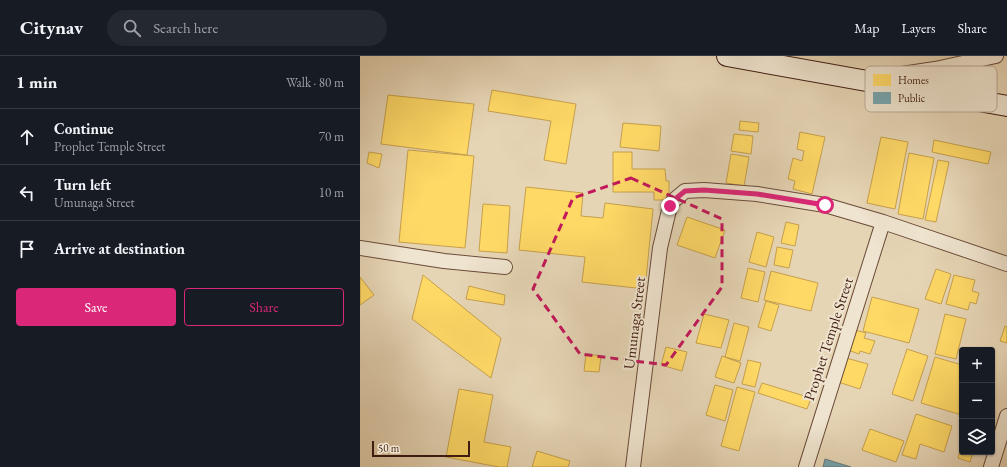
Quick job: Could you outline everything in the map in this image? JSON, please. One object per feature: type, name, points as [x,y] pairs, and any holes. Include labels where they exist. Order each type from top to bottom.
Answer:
[{"type":"main road","points":[[728,56],[864,80]]},
{"type":"main road","points":[[997,104],[1007,106]]},
{"type":"street","points":[[949,66],[996,56]]},
{"type":"street","name":"Umunaga Street","points":[[633,467],[660,248],[670,206],[673,201],[685,191],[704,190],[757,194],[825,205],[883,222]]},
{"type":"street","points":[[883,222],[1007,264]]},
{"type":"street","name":"Prophet Temple Street","points":[[806,467],[883,222]]},
{"type":"street","points":[[360,248],[444,261],[505,267]]},
{"type":"street","points":[[991,467],[1007,416]]},
{"type":"highlighted area","points":[[631,178],[722,219],[722,287],[666,365],[580,354],[533,289],[573,198]]},
{"type":"building: Homes","points":[[492,90],[576,104],[566,164],[544,160],[551,121],[488,111]]},
{"type":"building: Homes","points":[[388,95],[474,104],[467,155],[381,144]]},
{"type":"building: Homes","points":[[740,121],[759,123],[758,132],[739,130]]},
{"type":"building: Homes","points":[[623,123],[661,126],[659,151],[620,147]]},
{"type":"building: Homes","points":[[800,132],[825,137],[812,194],[793,189],[795,181],[788,179],[793,158],[802,161],[804,151],[797,149]]},
{"type":"building: Homes","points":[[734,134],[753,136],[751,154],[731,151]]},
{"type":"building: Homes","points":[[881,137],[908,142],[895,209],[867,203]]},
{"type":"building: Homes","points":[[934,140],[991,152],[988,164],[932,152]]},
{"type":"building: Homes","points":[[408,150],[474,156],[465,248],[399,242]]},
{"type":"building: Homes","points":[[369,152],[382,154],[379,168],[367,163]]},
{"type":"building: Homes","points":[[613,152],[632,152],[632,169],[665,169],[666,181],[669,181],[669,200],[654,200],[654,192],[613,192]]},
{"type":"building: Homes","points":[[909,153],[934,158],[923,219],[898,214]]},
{"type":"building: Homes","points":[[731,154],[749,157],[744,186],[726,183]]},
{"type":"building: Homes","points":[[938,160],[949,162],[936,222],[925,220]]},
{"type":"building: Homes","points":[[526,187],[583,193],[581,216],[603,218],[605,203],[653,209],[645,289],[582,282],[585,257],[519,250]]},
{"type":"building: Homes","points":[[483,204],[510,206],[507,253],[479,251]]},
{"type":"building: Homes","points":[[687,217],[725,230],[715,258],[677,245]]},
{"type":"building: Homes","points":[[786,222],[799,225],[795,246],[781,243]]},
{"type":"building: Homes","points":[[757,232],[774,237],[766,267],[749,262]]},
{"type":"building: Homes","points":[[777,247],[793,250],[789,268],[774,265]]},
{"type":"building: Homes","points":[[748,268],[765,272],[758,302],[741,298]]},
{"type":"building: Homes","points":[[936,269],[951,274],[941,304],[925,299]]},
{"type":"building: Homes","points":[[771,271],[818,283],[811,311],[764,300]]},
{"type":"building: Homes","points":[[423,275],[501,338],[491,378],[412,319]]},
{"type":"building: Homes","points":[[954,275],[975,280],[972,291],[979,293],[976,304],[970,302],[968,310],[946,304]]},
{"type":"building: Homes","points":[[360,277],[374,295],[360,305]]},
{"type":"building: Homes","points":[[469,286],[505,295],[504,305],[466,299]]},
{"type":"building: Homes","points":[[872,297],[919,309],[909,343],[863,331]]},
{"type":"building: Homes","points":[[766,301],[779,305],[771,331],[758,327]]},
{"type":"building: Homes","points":[[704,314],[729,320],[721,348],[696,343]]},
{"type":"building: Homes","points":[[945,314],[966,319],[956,359],[935,354]]},
{"type":"building: Homes","points":[[734,323],[749,327],[740,361],[725,357]]},
{"type":"building: Homes","points":[[1005,326],[1007,327],[1007,343],[1000,341]]},
{"type":"building: Homes","points":[[855,330],[866,333],[864,338],[875,341],[870,354],[860,351],[859,354],[848,350]]},
{"type":"building: Homes","points":[[666,347],[687,352],[682,371],[661,365]]},
{"type":"building: Homes","points":[[907,349],[928,356],[913,401],[892,394]]},
{"type":"building: Homes","points":[[586,354],[601,356],[599,372],[584,371]]},
{"type":"building: Homes","points":[[722,356],[741,363],[734,383],[715,377]]},
{"type":"building: Homes","points":[[935,357],[959,364],[959,414],[921,403]]},
{"type":"building: Homes","points":[[846,358],[868,364],[860,389],[838,382]]},
{"type":"building: Homes","points":[[748,360],[761,363],[755,387],[742,384]]},
{"type":"building: Homes","points":[[762,383],[811,398],[807,409],[758,393]]},
{"type":"building: Homes","points":[[715,385],[733,390],[725,421],[706,415]]},
{"type":"building: Homes","points":[[737,387],[755,392],[739,451],[721,446]]},
{"type":"building: Homes","points":[[459,389],[493,395],[484,442],[511,447],[507,467],[499,467],[446,457]]},
{"type":"building: Homes","points":[[916,414],[952,426],[944,452],[920,444],[916,459],[902,455]]},
{"type":"building: Homes","points":[[870,429],[904,441],[896,462],[862,450]]},
{"type":"building: Homes","points":[[537,451],[570,461],[568,467],[532,467]]},
{"type":"building: Homes","points":[[959,454],[972,455],[970,462],[958,458]]},
{"type":"building: Public","points":[[825,459],[851,467],[823,467]]},
{"type":"route","points":[[670,206],[673,201],[685,191],[704,190],[757,194],[825,205]]}]
